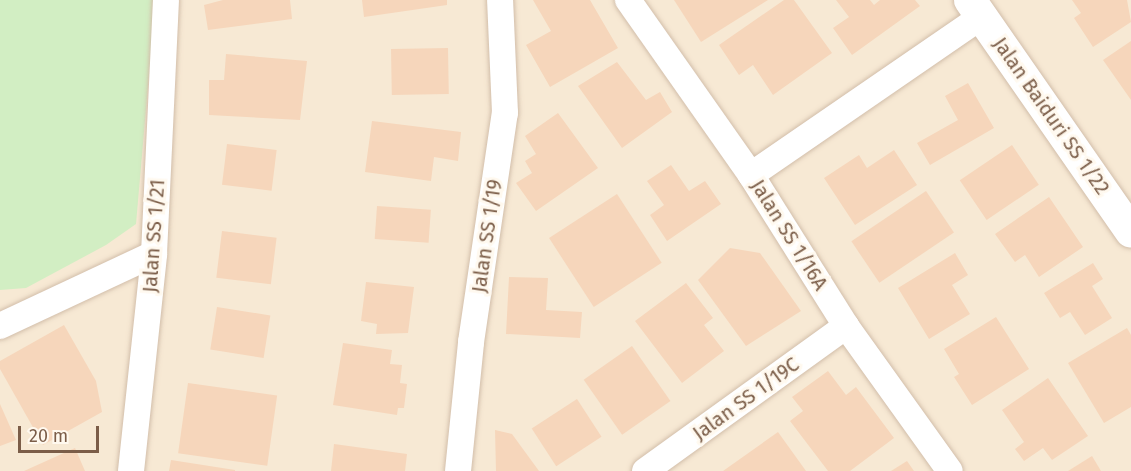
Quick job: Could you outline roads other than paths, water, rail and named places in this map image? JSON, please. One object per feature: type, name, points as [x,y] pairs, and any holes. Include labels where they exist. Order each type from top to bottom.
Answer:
[{"type":"street","name":"Jalan SS 1/21","points":[[131,471],[154,254],[166,0]]},
{"type":"street","name":"Jalan SS 1/19","points":[[458,471],[471,342],[505,112],[501,0]]},
{"type":"street","name":"Jalan SS 1/16A","points":[[628,0],[751,175],[846,326],[950,471]]},
{"type":"street","points":[[751,175],[976,8]]},
{"type":"street","name":"Jalan Baiduri SS 1/22","points":[[976,8],[1131,232]]},
{"type":"street","points":[[0,326],[154,254]]},
{"type":"street","name":"Jalan SS 1/19C","points":[[645,471],[846,326]]}]
